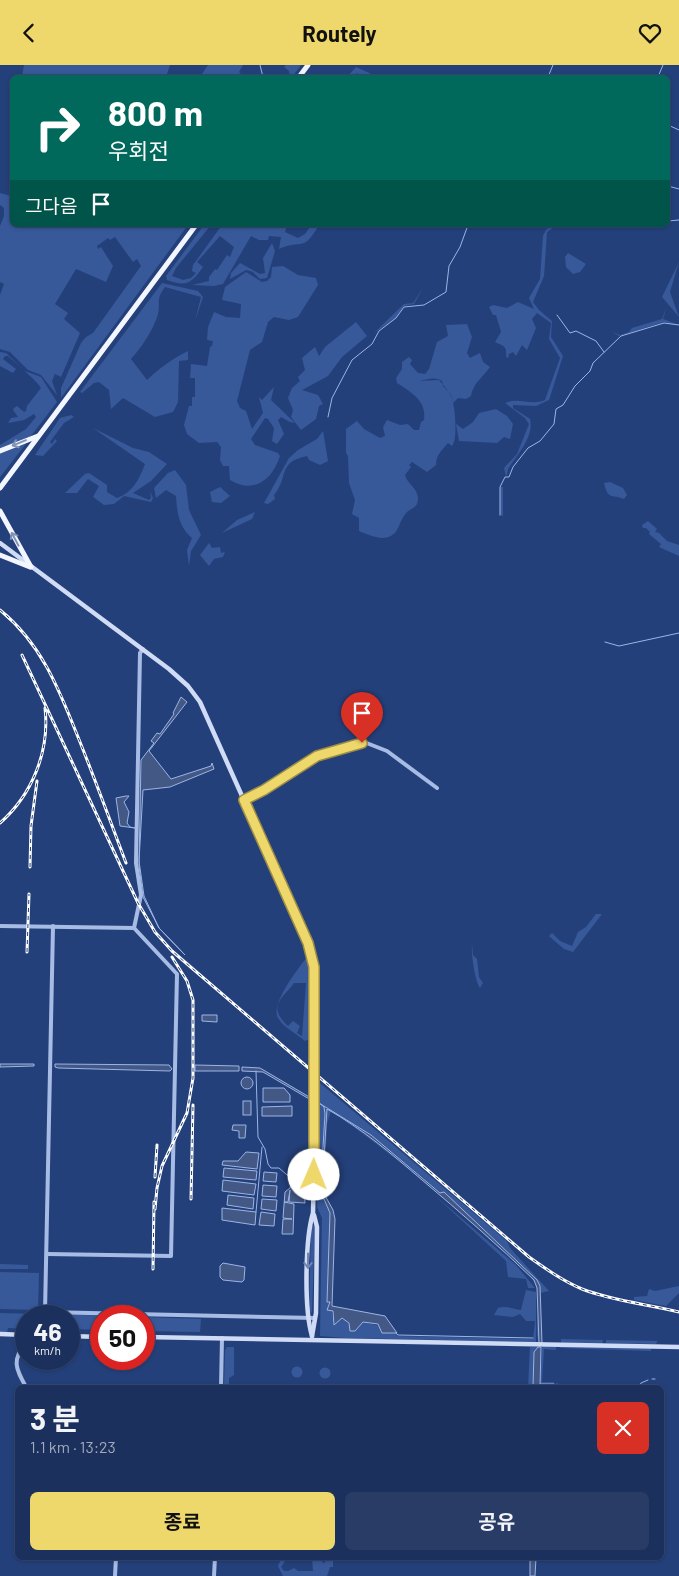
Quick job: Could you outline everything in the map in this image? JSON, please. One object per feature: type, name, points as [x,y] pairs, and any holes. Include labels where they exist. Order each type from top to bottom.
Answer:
[{"type":"highway","points":[[0,488],[195,227]]},
{"type":"highway","points":[[0,451],[39,436]]},
{"type":"highway","points":[[0,511],[31,567]]},
{"type":"highway","points":[[0,555],[31,567]]},
{"type":"main road","points":[[0,543],[179,677],[200,702],[311,952],[315,974],[316,1041],[313,1213],[309,1228],[308,1318],[312,1339]]},
{"type":"main road","points":[[312,1339],[315,1319],[317,1227],[313,1213]]},
{"type":"main road","points":[[0,1335],[15,1335]]},
{"type":"main road","points":[[155,1337],[679,1347]]},
{"type":"street","points":[[134,928],[140,895],[136,863],[140,653],[143,649]]},
{"type":"street","points":[[244,800],[264,790],[296,767],[317,756],[364,742],[387,751],[437,788]]},
{"type":"street","points":[[0,925],[134,928],[177,974],[170,1256],[47,1254]]},
{"type":"street","points":[[53,927],[45,1312],[315,1319]]},
{"type":"street","points":[[221,1385],[222,1339]]},
{"type":"street","points":[[18,1370],[25,1385]]},
{"type":"street","points":[[116,1560],[116,1576]]},
{"type":"street","points":[[214,1576],[215,1560]]},
{"type":"shaded area","points":[[24,65],[170,65],[167,75],[22,75]]},
{"type":"shaded area","points":[[208,65],[243,65],[239,72],[242,75],[201,75]]},
{"type":"shaded area","points":[[286,65],[301,65],[294,75],[290,75],[289,71],[284,67]]},
{"type":"shaded area","points":[[356,67],[374,75],[360,75],[357,73],[356,75],[349,75]]},
{"type":"shaded area","points":[[0,193],[10,196],[10,227],[187,227],[61,398],[61,388],[81,343],[93,333],[141,266],[137,259],[133,262],[115,237],[110,240],[108,238],[97,246],[98,249],[101,247],[113,266],[106,282],[76,269],[55,304],[68,313],[64,319],[80,333],[61,377],[55,374],[52,381],[57,395],[41,375],[28,370],[10,352],[0,349],[0,295],[4,284],[0,282],[0,226],[4,216],[4,208],[0,205]]},
{"type":"shaded area","points":[[203,227],[209,227],[176,268],[172,276],[183,280],[191,278],[196,273],[192,271],[193,265],[221,227],[286,227],[285,232],[298,238],[305,234],[310,227],[318,227],[309,239],[302,244],[279,249],[281,237],[269,236],[268,240],[259,240],[251,236],[223,284],[214,286],[192,285],[209,281],[209,277],[215,269],[217,270],[227,255],[230,257],[234,247],[220,236],[197,262],[203,267],[188,283],[167,280],[166,276]]},
{"type":"shaded area","points":[[550,227],[554,227],[547,232],[544,276],[533,302],[552,321],[551,337],[563,356],[549,400],[536,406],[513,405],[513,408],[530,419],[531,425],[528,438],[509,467],[506,477],[504,468],[517,454],[529,424],[525,418],[505,403],[510,401],[540,402],[545,400],[560,358],[549,339],[551,323],[537,313],[532,319],[536,328],[527,350],[522,345],[516,356],[513,352],[509,354],[508,358],[506,357],[504,347],[495,342],[501,332],[496,315],[493,315],[489,307],[493,305],[507,308],[518,302],[534,309],[529,298],[540,279],[543,236]]},
{"type":"shaded area","points":[[272,243],[275,251],[267,278],[260,279],[253,272],[246,270],[230,279],[231,273],[240,263],[260,274],[265,273],[263,258]]},
{"type":"shaded area","points":[[568,253],[586,264],[580,272],[573,274],[566,267],[565,257]]},
{"type":"shaded area","points":[[679,262],[670,292],[679,317],[662,297]]},
{"type":"shaded area","points":[[283,266],[298,275],[316,278],[318,285],[298,317],[289,320],[274,317],[268,322],[262,342],[250,350],[237,401],[240,408],[246,411],[252,429],[263,413],[259,397],[262,400],[274,387],[271,400],[295,423],[281,417],[278,420],[284,434],[277,444],[272,441],[274,428],[268,419],[265,418],[251,439],[255,445],[278,453],[280,456],[267,478],[261,483],[246,486],[230,480],[229,466],[223,466],[220,460],[221,447],[217,442],[199,443],[187,434],[184,425],[189,406],[192,406],[192,397],[195,397],[195,378],[190,378],[191,364],[207,366],[210,347],[213,341],[207,340],[208,327],[214,312],[226,317],[240,318],[241,304],[222,300],[225,287],[246,272],[262,282],[267,281],[271,277],[272,267]]},
{"type":"shaded area","points":[[162,283],[198,291],[203,297],[195,321],[201,297],[165,287],[159,298],[159,310],[154,326],[131,359],[147,380],[157,371],[188,351],[188,360],[179,361],[178,402],[173,412],[155,417],[123,398],[111,409],[109,390],[99,382],[94,383],[82,393],[80,392]]},
{"type":"shaded area","points":[[423,288],[414,304],[404,306],[396,318],[374,333],[404,304],[413,303]]},
{"type":"shaded area","points":[[667,306],[663,319],[679,325],[664,322],[619,336],[612,332],[620,335],[629,332],[632,328],[662,319]]},
{"type":"shaded area","points":[[356,322],[367,336],[342,357],[328,376],[302,390],[318,395],[323,404],[319,406],[316,419],[301,430],[291,417],[293,410],[288,398],[292,388],[300,381],[298,377],[305,370],[302,358],[315,347],[319,356],[325,347]]},
{"type":"shaded area","points":[[467,324],[472,337],[467,353],[470,358],[480,353],[483,362],[490,367],[476,384],[471,396],[466,399],[458,398],[453,403],[455,437],[452,446],[448,443],[439,454],[436,465],[427,472],[412,462],[405,475],[417,494],[418,501],[416,506],[402,519],[396,532],[387,538],[376,537],[359,531],[359,518],[352,514],[355,500],[349,483],[346,429],[357,421],[364,429],[380,438],[385,436],[383,427],[387,420],[400,425],[408,424],[414,430],[419,430],[421,422],[424,420],[423,407],[417,398],[397,383],[396,378],[402,369],[402,362],[409,357],[412,360],[410,364],[418,373],[425,374],[429,369],[437,342],[448,336],[446,325]],"holes":[[[430,379],[439,380],[419,381]]]},
{"type":"shaded area","points":[[0,352],[6,353],[23,369],[8,356],[5,356],[3,359],[16,369],[13,373],[0,366]]},
{"type":"shaded area","points":[[25,371],[41,377],[57,402],[31,436],[0,450],[0,445],[26,429],[36,417],[34,414],[24,420],[8,423],[11,418],[18,417],[13,410],[14,408],[17,406],[24,412],[26,411],[27,406],[41,388]]},
{"type":"shaded area","points":[[496,409],[507,416],[513,424],[510,439],[504,437],[497,443],[459,441],[456,424],[463,429],[473,422],[479,413]]},
{"type":"shaded area","points":[[71,415],[74,417],[64,423],[50,442],[52,444],[55,439],[57,441],[43,456],[35,455],[60,418]]},
{"type":"shaded area","points":[[93,428],[133,448],[149,452],[167,464],[151,481],[133,493],[149,500],[151,498],[150,491],[153,498],[151,502],[124,496],[114,504],[104,505],[93,497],[99,486],[88,479],[77,493],[65,493],[85,474],[89,473],[107,485],[107,492],[117,498],[131,489],[143,470],[145,464]]},
{"type":"shaded area","points":[[323,431],[328,461],[320,465],[309,460],[307,456],[291,462],[287,466],[274,495],[275,499],[268,504],[264,503],[289,458],[298,450],[317,439]]},
{"type":"shaded area","points":[[27,441],[25,445],[0,477],[0,453]]},
{"type":"shaded area","points":[[175,470],[186,485],[189,510],[201,535],[191,551],[189,566],[187,550],[192,538],[184,529],[180,519],[176,496],[166,490],[156,498],[154,488],[168,473]]},
{"type":"shaded area","points":[[610,482],[623,488],[627,495],[624,499],[611,496],[607,492],[604,483]]},
{"type":"shaded area","points":[[220,487],[230,496],[221,503],[212,502],[210,492]]},
{"type":"shaded area","points":[[500,487],[503,487],[503,516],[500,515]]},
{"type":"shaded area","points":[[255,512],[252,519],[222,533],[237,520]]},
{"type":"shaded area","points":[[648,521],[657,529],[655,532],[659,533],[667,541],[679,545],[679,556],[659,547],[661,544],[649,534],[650,532],[646,528],[643,528],[642,525]]},
{"type":"shaded area","points":[[209,543],[212,548],[220,547],[221,553],[225,552],[223,557],[214,559],[209,566],[200,555]]},
{"type":"shaded area","points":[[181,697],[187,702],[149,751],[171,779],[211,766],[212,763],[214,769],[170,787],[143,790],[139,858],[141,760],[154,743],[151,741],[157,733],[160,734],[174,714]]},
{"type":"shaded area","points":[[129,796],[124,802],[129,812],[127,823],[130,827],[135,828],[120,826],[116,798]]},
{"type":"shaded area","points":[[139,862],[144,896],[159,928],[143,897]]},
{"type":"shaded area","points":[[596,914],[602,914],[573,952],[564,949],[549,936],[552,933],[560,941],[572,946],[578,932],[586,927]]},
{"type":"shaded area","points":[[472,944],[473,955],[477,959],[479,977],[483,983],[480,988],[476,980],[472,954]]},
{"type":"shaded area","points":[[307,957],[312,974],[313,1008],[311,1038],[305,1041],[278,1018],[277,1007],[278,1004],[281,996]],"holes":[[[294,983],[306,983],[302,1036],[297,1033],[300,1026],[293,1021],[288,1026],[281,1019],[277,1007]]]},
{"type":"shaded area","points":[[202,1015],[217,1015],[217,1022],[202,1021]]},
{"type":"shaded area","points":[[0,1064],[34,1064],[34,1066],[0,1067]]},
{"type":"shaded area","points":[[55,1064],[169,1065],[172,1069],[170,1071],[58,1068],[55,1067]]},
{"type":"shaded area","points":[[195,1065],[239,1066],[239,1071],[195,1071]]},
{"type":"shaded area","points":[[242,1067],[260,1068],[311,1098],[311,1100],[263,1072],[242,1071]]},
{"type":"shaded area","points":[[247,1077],[253,1083],[247,1089],[241,1083]]},
{"type":"shaded area","points":[[320,1083],[507,1241],[510,1248],[549,1291],[540,1293],[537,1280],[489,1234],[371,1135],[319,1103]]},
{"type":"shaded area","points":[[263,1088],[284,1088],[290,1095],[290,1102],[263,1102]]},
{"type":"shaded area","points":[[243,1101],[251,1101],[251,1115],[243,1115]]},
{"type":"shaded area","points":[[319,1103],[371,1135],[440,1193],[444,1192],[537,1280],[540,1286],[542,1343],[539,1343],[537,1288],[534,1280],[479,1229],[399,1161],[364,1133],[327,1109],[322,1190],[333,1210],[335,1219],[332,1306],[385,1316],[397,1333],[382,1333],[378,1324],[363,1322],[355,1331],[350,1331],[349,1323],[342,1318],[334,1325],[333,1311],[327,1310],[330,1302],[327,1302],[330,1213],[324,1199],[320,1196],[325,1114],[324,1107]]},
{"type":"shaded area","points":[[320,1105],[324,1107],[325,1114],[320,1196],[324,1199],[330,1213],[327,1301],[330,1302],[334,1324],[340,1319],[345,1319],[349,1324],[350,1330],[355,1331],[363,1322],[380,1326],[382,1333],[396,1333],[398,1336],[533,1339],[535,1321],[526,1321],[520,1314],[513,1317],[494,1315],[498,1308],[501,1307],[521,1310],[526,1290],[536,1292],[536,1342],[320,1336],[322,1218],[317,1207]]},
{"type":"shaded area","points":[[292,1106],[292,1116],[262,1116],[262,1107]]},
{"type":"shaded area","points":[[326,1108],[331,1111],[327,1124],[324,1196],[322,1190]]},
{"type":"shaded area","points":[[331,1111],[364,1133],[417,1177],[376,1144]]},
{"type":"shaded area","points":[[233,1125],[246,1125],[245,1138],[239,1138],[239,1131],[232,1130]]},
{"type":"shaded area","points":[[246,1152],[259,1153],[257,1169],[222,1165],[223,1161],[238,1161]]},
{"type":"shaded area","points":[[224,1168],[257,1171],[256,1180],[223,1177]]},
{"type":"shaded area","points":[[264,1172],[277,1173],[276,1182],[263,1181]]},
{"type":"shaded area","points":[[223,1180],[256,1184],[254,1195],[222,1191]]},
{"type":"shaded area","points":[[304,1181],[305,1203],[289,1202],[290,1190],[288,1202],[284,1202],[285,1192],[290,1188],[292,1182]]},
{"type":"shaded area","points":[[424,1182],[451,1205],[508,1256],[461,1214]]},
{"type":"shaded area","points":[[263,1185],[277,1186],[276,1197],[262,1196]]},
{"type":"shaded area","points":[[432,1193],[516,1265],[535,1288],[528,1288],[526,1279],[508,1277],[506,1261]]},
{"type":"shaded area","points":[[228,1195],[254,1198],[253,1209],[227,1205]]},
{"type":"shaded area","points":[[262,1199],[277,1200],[276,1211],[261,1209]]},
{"type":"shaded area","points":[[284,1202],[294,1204],[293,1234],[282,1234],[283,1219],[292,1219],[283,1218]]},
{"type":"shaded area","points":[[222,1208],[256,1212],[255,1225],[222,1220]]},
{"type":"shaded area","points":[[261,1212],[275,1214],[274,1226],[259,1225]]},
{"type":"shaded area","points":[[313,1225],[315,1227],[312,1313],[309,1311],[311,1227]]},
{"type":"shaded area","points":[[223,1263],[245,1267],[244,1280],[242,1282],[223,1280],[220,1277],[220,1266]]},
{"type":"shaded area","points":[[0,1264],[28,1265],[28,1269],[0,1269]]},
{"type":"shaded area","points":[[0,1272],[39,1273],[38,1305],[15,1305],[15,1309],[0,1309]]},
{"type":"shaded area","points":[[679,1286],[679,1293],[666,1306],[634,1300],[634,1297],[647,1296],[649,1289],[655,1291]]},
{"type":"shaded area","points":[[538,1310],[539,1343],[537,1336]]},
{"type":"shaded area","points":[[0,1313],[15,1313],[15,1328],[8,1328],[7,1333],[0,1333]]},
{"type":"shaded area","points":[[80,1315],[90,1315],[90,1330],[80,1329]]},
{"type":"shaded area","points":[[155,1317],[201,1319],[200,1332],[155,1331]]},
{"type":"shaded area","points":[[561,1339],[603,1340],[602,1344],[561,1343]]},
{"type":"shaded area","points":[[606,1340],[657,1342],[656,1344],[606,1343]]},
{"type":"shaded area","points":[[542,1346],[556,1346],[556,1350],[544,1349],[542,1382],[554,1382],[554,1384],[540,1385]]},
{"type":"shaded area","points":[[560,1346],[651,1348],[651,1351],[560,1348]]},
{"type":"shaded area","points":[[227,1347],[234,1347],[234,1375],[229,1378],[229,1385],[224,1385],[225,1350]]},
{"type":"shaded area","points":[[530,1347],[538,1347],[534,1352],[533,1385],[528,1385]]},
{"type":"shaded area","points":[[538,1347],[541,1347],[540,1385],[533,1385],[534,1352]]},
{"type":"shaded area","points":[[297,1366],[303,1372],[297,1378],[291,1372]]},
{"type":"shaded area","points":[[325,1367],[331,1373],[325,1379],[319,1373]]},
{"type":"shaded area","points":[[312,1560],[322,1560],[325,1563],[325,1560],[333,1560],[333,1567],[330,1567],[327,1576],[283,1576],[278,1566],[280,1561],[285,1561],[281,1567],[284,1571],[294,1568],[298,1571],[313,1571]]},
{"type":"shaded area","points":[[530,1560],[536,1560],[535,1576],[530,1576]]},
{"type":"waterway","points":[[260,65],[262,75]]},
{"type":"waterway","points":[[549,75],[553,65]]},
{"type":"waterway","points":[[659,75],[663,65]]},
{"type":"waterway","points":[[670,126],[679,130]]},
{"type":"waterway","points":[[670,187],[679,189]]},
{"type":"waterway","points":[[670,221],[679,220]]},
{"type":"waterway","points":[[328,417],[332,398],[352,360],[372,344],[379,331],[396,318],[404,307],[424,305],[446,292],[449,266],[460,247],[467,227]]},
{"type":"waterway","points":[[557,315],[570,333],[576,331],[596,341],[604,352]]},
{"type":"waterway","points":[[500,515],[500,487],[505,477],[509,477],[513,467],[528,448],[540,441],[554,424],[556,409],[563,405],[575,386],[590,371],[593,363],[621,336],[664,323],[679,325]]},
{"type":"waterway","points":[[605,642],[619,646],[679,633]]},
{"type":"waterway","points":[[256,1071],[258,1137],[265,1149],[268,1164],[271,1168],[279,1168],[294,1181]]},
{"type":"waterway","points":[[256,1212],[262,1147]]},
{"type":"waterway","points":[[396,1333],[398,1335],[533,1338]]},
{"type":"waterway","points":[[640,1385],[648,1380]]},
{"type":"waterway","points":[[540,1384],[554,1384]]},
{"type":"railway","points":[[0,610],[28,638],[49,670],[86,757],[126,863]]},
{"type":"railway","points":[[22,655],[138,903],[155,932],[172,951],[529,1257],[561,1279],[582,1289],[679,1312]]},
{"type":"railway","points":[[0,823],[21,799],[30,786],[36,771],[45,740],[45,708]]},
{"type":"railway","points":[[30,867],[31,826],[37,781]]},
{"type":"railway","points":[[27,952],[29,894]]},
{"type":"railway","points":[[155,1209],[162,1166],[187,1113],[193,1078],[193,1000],[187,981],[172,957]]},
{"type":"railway","points":[[191,1199],[193,1105]]},
{"type":"railway","points":[[155,1177],[157,1145]]},
{"type":"railway","points":[[153,1269],[154,1202]]},
{"type":"route","points":[[314,1175],[316,1009],[314,967],[308,943],[244,800],[271,786],[289,772],[317,756],[328,751],[362,743]]}]
